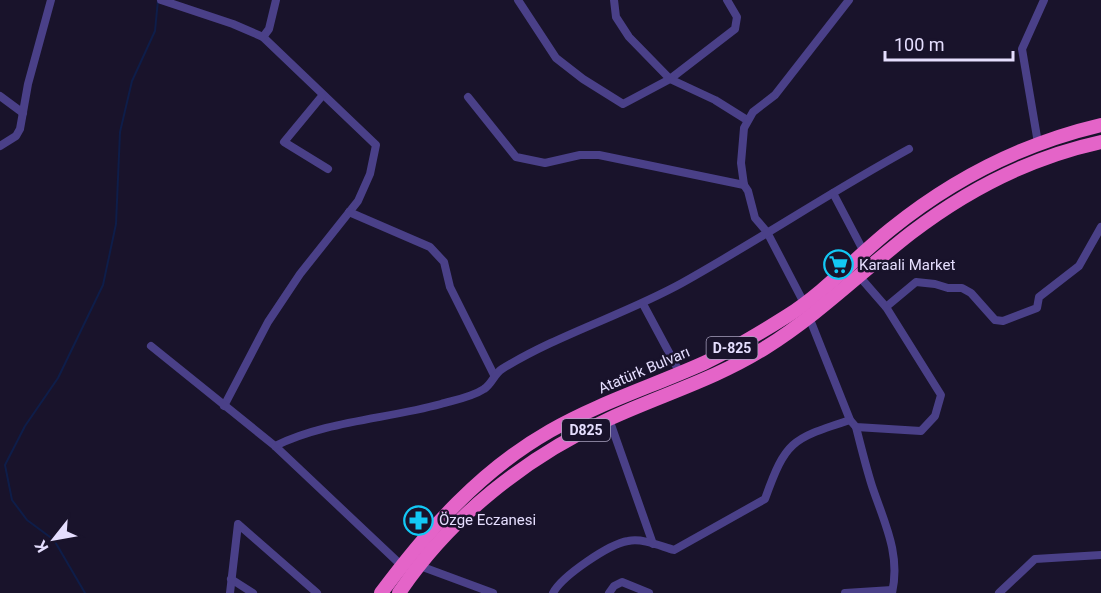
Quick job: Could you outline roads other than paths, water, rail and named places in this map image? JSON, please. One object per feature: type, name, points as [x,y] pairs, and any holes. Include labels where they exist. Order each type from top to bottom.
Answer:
[{"type":"highway","name":"Atatürk Bulvarı","points":[[381,593],[401,565],[456,502],[508,458],[568,421],[680,373],[746,341],[804,303],[909,214],[986,166],[1038,143],[1101,125]]},
{"type":"highway","points":[[804,303],[809,317],[909,234],[968,195],[1035,162],[1101,142]]},
{"type":"highway","name":"D825","points":[[399,593],[443,539],[504,482],[542,455],[609,419],[732,367],[765,348],[809,317]]},
{"type":"street","points":[[0,146],[16,136],[51,0]]},
{"type":"street","points":[[162,0],[233,24],[263,37],[322,96],[376,145],[370,174],[358,201],[300,274],[268,322],[224,406]]},
{"type":"street","points":[[263,37],[269,29],[276,0]]},
{"type":"street","points":[[518,0],[556,58],[583,79],[623,104],[670,79],[735,29],[737,17],[727,0]]},
{"type":"street","points":[[804,303],[766,232],[755,218],[748,190],[744,185],[743,138],[747,120],[753,112],[775,95],[833,24],[849,0]]},
{"type":"street","points":[[1038,143],[1022,49],[1044,0]]},
{"type":"street","points":[[612,2],[616,17],[629,37],[670,79],[715,100],[747,120]]},
{"type":"street","points":[[0,96],[23,113]]},
{"type":"street","points":[[322,96],[284,142],[328,169]]},
{"type":"street","points":[[468,97],[516,157],[545,163],[580,155],[599,155],[744,185]]},
{"type":"street","points":[[275,446],[300,433],[369,418],[405,414],[464,398],[484,389],[494,375],[552,344],[643,304],[723,260],[766,232],[909,149]]},
{"type":"street","points":[[833,193],[864,252]]},
{"type":"street","points":[[349,212],[430,247],[444,261],[450,287],[494,375]]},
{"type":"street","points":[[886,307],[916,282],[935,284],[971,292],[990,317],[1003,321],[1037,308],[1039,297],[1079,266],[1101,227]]},
{"type":"street","points":[[553,593],[557,585],[578,569],[615,546],[628,541],[653,544],[674,550],[765,499],[775,471],[788,447],[808,434],[853,424],[921,431],[935,416],[941,395],[886,307],[859,276]]},
{"type":"street","points":[[643,304],[680,373]]},
{"type":"street","points":[[809,317],[853,424],[893,543],[896,578],[892,592],[845,593]]},
{"type":"street","points":[[151,346],[275,446],[401,565]]},
{"type":"street","points":[[609,419],[653,544]]},
{"type":"street","points":[[230,593],[238,524],[317,593]]},
{"type":"street","points":[[999,593],[1035,559],[1101,555]]},
{"type":"street","points":[[420,566],[493,593]]},
{"type":"street","points":[[231,579],[253,593]]},
{"type":"street","points":[[609,593],[614,586],[622,582],[649,593]]},
{"type":"waterway","points":[[85,593],[54,540],[27,520],[12,500],[5,465],[25,426],[58,378],[103,285],[116,224],[120,132],[132,81],[155,31],[158,0]]},
{"type":"place","name":"Karaali Market","points":[[838,265]]},
{"type":"place","name":"Özge Eczanesi","points":[[418,520]]}]
